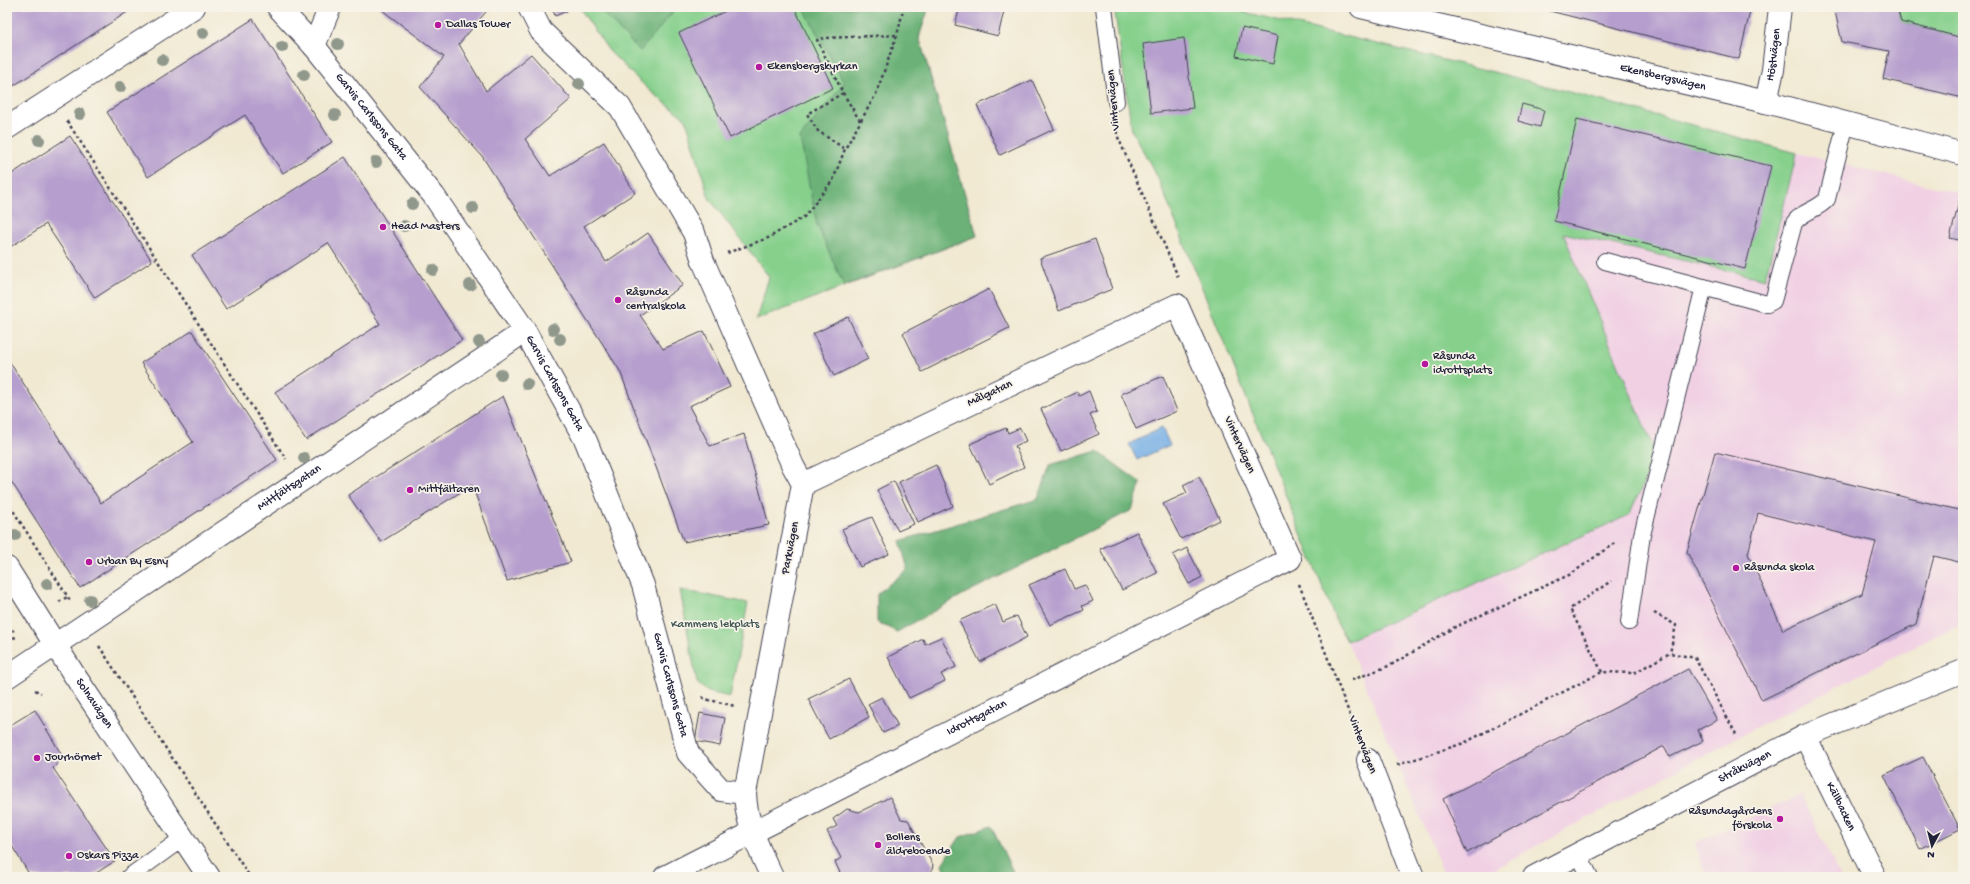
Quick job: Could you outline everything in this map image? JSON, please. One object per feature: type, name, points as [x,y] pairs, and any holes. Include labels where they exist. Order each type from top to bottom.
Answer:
[{"type":"street","points":[[7,128],[194,7]]},
{"type":"street","name":"Garvis Carlssons Gata","points":[[278,7],[314,46],[434,196],[525,331],[586,442],[643,585],[688,753],[721,790],[745,793]]},
{"type":"street","points":[[314,46],[330,7]]},
{"type":"street","points":[[529,7],[541,31],[620,107],[694,233],[703,261],[793,466],[803,484]]},
{"type":"street","name":"Ekensbergsvägen","points":[[1361,7],[1766,102],[1963,154]]},
{"type":"street","name":"Höstvägen","points":[[1766,102],[1773,70],[1780,7]]},
{"type":"street","name":"Målgatan","points":[[803,484],[1177,305]]},
{"type":"street","name":"Vintervägen","points":[[1177,305],[1290,559]]},
{"type":"street","name":"Mittfältsgatan","points":[[7,677],[54,644],[85,625],[525,331]]},
{"type":"street","name":"Parkvägen","points":[[772,877],[751,833],[745,808],[745,793],[803,484]]},
{"type":"street","name":"Idrottsgatan","points":[[665,877],[1290,559]]},
{"type":"street","name":"Solnavägen","points":[[7,568],[54,644],[209,877]]},
{"type":"street","name":"Stråkvägen","points":[[1534,877],[1805,736],[1963,671]]},
{"type":"street","name":"Källbacken","points":[[1805,736],[1875,877]]},
{"type":"street","name":"Vintervägen","points":[[1368,760],[1413,877]]},
{"type":"lane","name":"Vintervägen","points":[[1104,7],[1116,102]]},
{"type":"lane","points":[[1605,261],[1767,304],[1772,301],[1794,223],[1797,218],[1822,204],[1827,199],[1846,123]]},
{"type":"lane","points":[[1629,622],[1642,535],[1704,287]]},
{"type":"lane","points":[[129,877],[183,838]]},
{"type":"lane","points":[[1578,853],[1590,877]]},
{"type":"path","points":[[703,261],[768,238],[804,217],[833,180],[845,149],[876,94],[897,35],[904,7]]},
{"type":"path","points":[[860,121],[843,93],[817,40],[824,38],[897,35]]},
{"type":"path","points":[[843,93],[807,114],[818,131],[845,149]]},
{"type":"path","name":"Vintervägen","points":[[1116,102],[1117,135],[1181,281],[1177,305]]},
{"type":"path","points":[[78,140],[300,482]]},
{"type":"path","points":[[7,501],[85,625],[250,877]]},
{"type":"path","points":[[1352,680],[1391,665],[1452,628],[1571,574],[1630,533],[1642,535]]},
{"type":"path","name":"Vintervägen","points":[[1290,559],[1368,760]]},
{"type":"path","points":[[1602,672],[1570,609],[1614,579]]},
{"type":"path","points":[[1632,601],[1676,625],[1670,653]]},
{"type":"path","points":[[1393,766],[1464,743],[1602,672],[1634,673],[1670,653],[1695,658],[1737,736]]},
{"type":"shaded area","name":"Råsunda skola","points":[[1797,153],[1963,194],[1963,622],[1736,738],[1479,877],[1445,877],[1347,641],[1629,514],[1654,449],[1563,233],[1765,279]]},
{"type":"shaded area","name":"Råsundagårdens förskola","points":[[1800,795],[1841,877],[1706,877],[1695,843]]},
{"type":"green space","points":[[579,7],[929,7],[919,37],[977,236],[756,320],[769,277],[709,198],[686,119],[650,91],[609,51]]},
{"type":"green space","points":[[597,7],[677,7],[640,51]]},
{"type":"green space","points":[[803,7],[929,7],[919,37],[977,236],[844,286],[817,225],[800,138],[844,83]]},
{"type":"green space","name":"Råsunda idrottsplats","points":[[1114,7],[1223,7],[1498,73],[1797,153],[1765,279],[1563,233],[1654,449],[1655,459],[1629,515],[1347,641],[1337,623],[1157,176],[1132,131]]},
{"type":"green space","points":[[1897,7],[1963,7],[1963,38],[1901,22]]},
{"type":"green space","points":[[1097,451],[1141,483],[1132,510],[964,594],[897,632],[877,622],[877,594],[908,569],[900,541],[1038,499],[1050,465]]},
{"type":"green space","name":"Kammens lekplats","points":[[680,590],[748,603],[730,697],[708,692],[697,683]]},
{"type":"green space","points":[[991,826],[1013,872],[1009,877],[947,877],[942,864],[960,837]]},
{"type":"water","points":[[1162,428],[1170,445],[1137,460],[1129,444]]},
{"type":"building","points":[[7,7],[135,7],[7,90]]},
{"type":"building","name":"Råsunda centralskola","points":[[378,7],[490,7],[459,44],[486,91],[531,54],[571,99],[525,139],[550,176],[604,142],[635,193],[584,226],[606,262],[648,233],[683,285],[640,315],[663,349],[704,331],[730,387],[689,406],[710,446],[744,434],[769,525],[684,542],[620,371],[482,156],[420,87],[444,57]]},
{"type":"building","points":[[552,7],[566,7],[567,11],[555,16]]},
{"type":"building","name":"Ekensbergskyrkan","points":[[734,7],[794,7],[833,88],[730,138],[679,33]]},
{"type":"building","points":[[960,7],[1005,7],[998,36],[955,25]]},
{"type":"building","points":[[1534,7],[1751,7],[1739,59]]},
{"type":"building","points":[[1834,7],[1897,7],[1901,22],[1963,38],[1963,98],[1883,79],[1889,51],[1842,42]]},
{"type":"building","points":[[253,19],[332,142],[283,173],[245,115],[148,177],[107,112]]},
{"type":"building","points":[[1242,28],[1278,36],[1273,64],[1236,56]]},
{"type":"building","points":[[1184,38],[1193,108],[1151,113],[1143,44]]},
{"type":"building","points":[[1032,80],[1054,129],[1000,155],[977,105]]},
{"type":"building","points":[[1522,104],[1544,110],[1540,127],[1518,121]]},
{"type":"building","points":[[1577,119],[1771,166],[1745,269],[1554,221]]},
{"type":"building","points":[[70,136],[152,261],[95,298],[46,224],[7,249],[7,177]]},
{"type":"building","points":[[345,157],[462,340],[306,440],[275,392],[380,324],[328,243],[226,309],[192,255]]},
{"type":"building","points":[[1961,194],[1963,195],[1963,241],[1950,238]]},
{"type":"building","points":[[1095,239],[1112,289],[1059,311],[1040,258]]},
{"type":"building","points":[[989,289],[1009,328],[922,372],[903,333]]},
{"type":"building","points":[[848,317],[868,359],[834,376],[813,334]]},
{"type":"building","points":[[192,331],[277,460],[80,588],[7,475],[7,358],[101,503],[193,442],[141,363]]},
{"type":"building","points":[[1163,376],[1177,411],[1136,429],[1121,394]]},
{"type":"building","points":[[1089,391],[1097,412],[1090,415],[1099,434],[1061,451],[1041,409],[1078,392],[1079,396]]},
{"type":"building","name":"Mittfältaren","points":[[503,396],[571,562],[507,581],[472,485],[381,542],[348,495]]},
{"type":"building","points":[[1006,428],[1008,433],[1020,428],[1026,441],[1015,446],[1024,467],[989,484],[970,444]]},
{"type":"building","points":[[1715,452],[1963,511],[1963,563],[1934,556],[1916,624],[1762,700],[1687,552]],"holes":[[[1758,513],[1876,542],[1862,594],[1783,630],[1748,554]]]},
{"type":"building","points":[[936,465],[953,506],[918,522],[899,482]]},
{"type":"building","points":[[1199,477],[1220,520],[1181,539],[1163,504],[1187,493],[1183,485]]},
{"type":"building","points":[[894,481],[914,524],[898,531],[877,490]]},
{"type":"building","points":[[872,517],[889,554],[860,567],[842,529]]},
{"type":"building","points":[[1137,532],[1157,573],[1122,590],[1100,549]]},
{"type":"building","points":[[1187,548],[1202,577],[1189,584],[1173,555]]},
{"type":"building","points":[[1065,569],[1074,589],[1085,585],[1093,601],[1082,606],[1084,610],[1050,625],[1029,585]]},
{"type":"building","points":[[995,604],[1003,622],[1017,616],[1027,637],[980,662],[959,621]]},
{"type":"building","points":[[941,637],[956,667],[941,674],[945,681],[909,698],[888,657],[923,639],[925,644]]},
{"type":"building","points":[[1688,669],[1717,720],[1698,730],[1703,741],[1670,757],[1664,746],[1467,853],[1443,799]]},
{"type":"building","points":[[849,679],[869,717],[829,739],[808,699]]},
{"type":"building","points":[[882,697],[898,726],[883,733],[868,704]]},
{"type":"building","points":[[35,710],[63,757],[53,768],[115,861],[90,877],[31,877],[7,838],[7,727]]},
{"type":"building","points":[[700,713],[725,718],[720,746],[695,741]]},
{"type":"building","points":[[1923,757],[1960,829],[1920,849],[1884,775]]},
{"type":"building","name":"Bollens äldreboende","points":[[890,797],[901,819],[908,820],[933,865],[932,877],[842,877],[835,862],[841,858],[827,831],[837,826],[833,819],[847,809],[859,812]]},
{"type":"place","name":"Dallas Tower","points":[[438,25]]},
{"type":"place","name":"Ekensbergskyrkan","points":[[759,67]]},
{"type":"place","name":"Head Masters","points":[[383,227]]},
{"type":"place","name":"Råsunda centralskola","points":[[618,300]]},
{"type":"place","name":"Råsunda idrottsplats","points":[[1425,364]]},
{"type":"place","name":"Mittfältaren","points":[[410,490]]},
{"type":"place","name":"Urban By Esny","points":[[89,562]]},
{"type":"place","name":"Råsunda skola","points":[[1736,568]]},
{"type":"place","name":"Jourhörnet","points":[[37,758]]},
{"type":"place","name":"Råsundagårdens förskola","points":[[1780,819]]},
{"type":"place","name":"Bollens äldreboende","points":[[878,845]]},
{"type":"place","name":"Oskars Pizza","points":[[69,856]]}]
